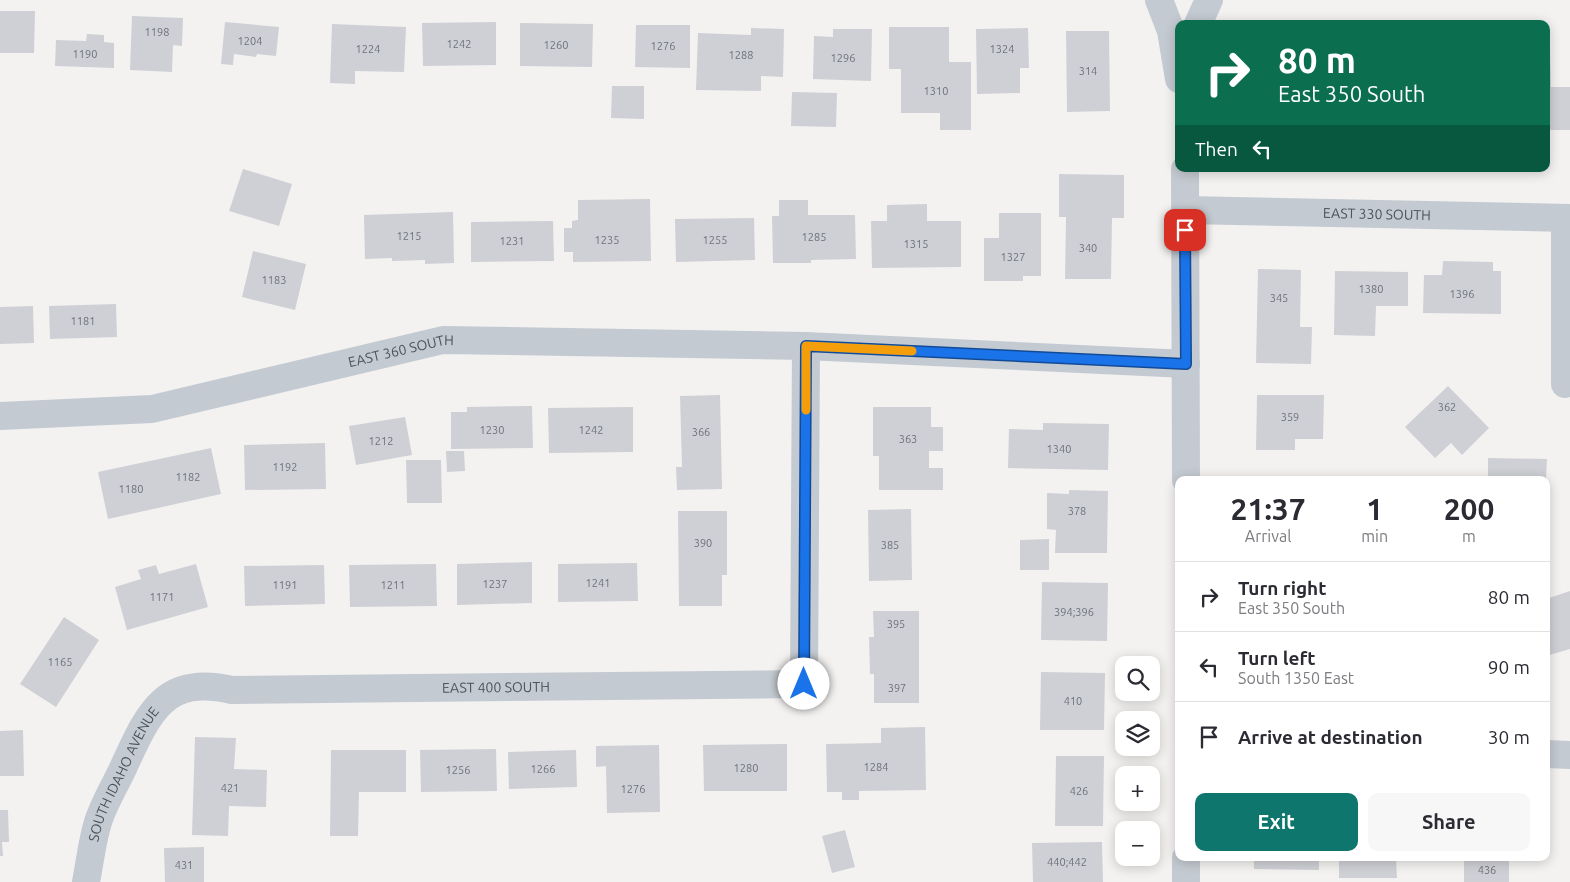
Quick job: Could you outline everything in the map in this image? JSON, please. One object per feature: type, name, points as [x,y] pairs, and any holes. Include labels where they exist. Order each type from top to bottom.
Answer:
[{"type":"street","points":[[1159,0],[1172,31],[1175,52]]},
{"type":"street","points":[[1200,20],[1209,0]]},
{"type":"street","points":[[1185,172],[1186,476]]},
{"type":"street","name":"EAST 330 SOUTH","points":[[1185,210],[1567,218]]},
{"type":"street","points":[[1565,384],[1567,218]]},
{"type":"street","name":"EAST 360 SOUTH","points":[[0,416],[152,409],[444,340],[806,346],[1186,364]]},
{"type":"street","name":"EAST 400 SOUTH","points":[[189,688],[199,686],[232,690],[804,684],[806,346]]},
{"type":"street","name":"SOUTH IDAHO AVENUE","points":[[86,882],[98,821],[144,724],[155,708],[171,696],[189,688]]},
{"type":"street","points":[[1550,754],[1570,755]]},
{"type":"street","points":[[1186,861],[1186,882]]},
{"type":"building","points":[[0,11],[35,11],[34,53],[0,53]]},
{"type":"building","points":[[132,16],[183,18],[182,46],[173,45],[172,72],[130,70]]},
{"type":"building","points":[[225,22],[279,27],[276,56],[257,54],[256,57],[234,54],[233,65],[221,64]]},
{"type":"building","points":[[496,22],[496,65],[423,66],[422,23]]},
{"type":"building","points":[[520,23],[593,24],[592,67],[520,66]]},
{"type":"building","points":[[332,24],[406,27],[404,72],[355,71],[355,84],[330,83]]},
{"type":"building","points":[[636,25],[690,25],[690,68],[635,67]]},
{"type":"building","points":[[889,27],[949,27],[949,62],[971,62],[971,130],[940,130],[940,113],[901,113],[901,69],[889,69]]},
{"type":"building","points":[[751,28],[784,29],[783,77],[761,76],[761,91],[696,90],[698,33],[751,35]]},
{"type":"building","points":[[1028,28],[1029,68],[1020,68],[1020,93],[977,94],[976,29]]},
{"type":"building","points":[[833,29],[872,29],[871,81],[813,79],[814,36],[833,37]]},
{"type":"building","points":[[1066,31],[1109,31],[1110,111],[1067,112]]},
{"type":"building","points":[[87,34],[104,35],[104,42],[114,43],[114,68],[55,66],[56,40],[86,41]]},
{"type":"building","points":[[1550,50],[1551,87],[1570,87],[1570,130],[1550,130]]},
{"type":"building","points":[[612,86],[644,86],[644,119],[611,118]]},
{"type":"building","points":[[792,92],[837,93],[836,127],[791,126]]},
{"type":"building","points":[[243,169],[292,184],[279,226],[229,211]]},
{"type":"building","points":[[1059,174],[1124,175],[1124,218],[1112,218],[1111,279],[1065,279],[1066,217],[1059,217]]},
{"type":"building","points":[[650,199],[651,261],[573,262],[573,252],[564,252],[564,228],[572,228],[572,221],[578,220],[578,200]]},
{"type":"building","points":[[779,200],[808,200],[808,215],[855,215],[856,259],[811,260],[811,263],[773,263],[772,216],[779,216]]},
{"type":"building","points":[[927,204],[927,221],[961,221],[961,267],[872,268],[871,221],[887,221],[887,205]]},
{"type":"building","points":[[453,212],[454,263],[425,264],[425,260],[392,261],[392,258],[365,259],[364,215]]},
{"type":"building","points":[[999,213],[1041,213],[1041,276],[1023,276],[1023,281],[984,281],[984,238],[999,238]]},
{"type":"building","points":[[754,218],[755,260],[676,262],[675,219]]},
{"type":"building","points":[[553,221],[554,261],[471,262],[471,222]]},
{"type":"building","points":[[253,251],[306,264],[295,310],[242,297]]},
{"type":"building","points":[[1443,261],[1493,262],[1493,271],[1501,271],[1501,314],[1423,313],[1424,275],[1442,275]]},
{"type":"building","points":[[1258,269],[1301,270],[1300,327],[1312,327],[1311,364],[1256,363]]},
{"type":"building","points":[[1335,271],[1408,272],[1408,306],[1376,306],[1375,336],[1334,335]]},
{"type":"building","points":[[116,304],[117,337],[50,339],[49,306]]},
{"type":"building","points":[[33,306],[34,343],[0,344],[0,307]]},
{"type":"building","points":[[1448,386],[1489,428],[1462,455],[1451,443],[1435,458],[1405,427]]},
{"type":"building","points":[[720,395],[722,489],[677,490],[676,467],[682,467],[680,396]]},
{"type":"building","points":[[1257,395],[1324,395],[1323,439],[1295,439],[1295,450],[1256,450]]},
{"type":"building","points":[[532,406],[533,448],[451,449],[451,412],[467,412],[467,407]]},
{"type":"building","points":[[633,407],[633,452],[549,453],[548,408]]},
{"type":"building","points":[[873,407],[931,407],[931,427],[943,427],[943,451],[929,451],[929,468],[943,468],[943,490],[879,490],[879,456],[873,456]]},
{"type":"building","points":[[405,417],[412,455],[356,465],[349,426]]},
{"type":"building","points":[[1043,423],[1109,424],[1108,470],[1008,468],[1009,429],[1043,430]]},
{"type":"building","points":[[325,443],[326,489],[245,490],[244,445]]},
{"type":"building","points":[[211,448],[221,494],[108,519],[98,472]]},
{"type":"building","points":[[446,451],[464,451],[465,471],[447,472]]},
{"type":"building","points":[[1488,458],[1547,459],[1546,476],[1488,476]]},
{"type":"building","points":[[406,460],[441,460],[442,503],[407,503]]},
{"type":"building","points":[[1069,490],[1108,491],[1107,553],[1055,553],[1056,530],[1047,529],[1047,493],[1069,494]]},
{"type":"building","points":[[911,509],[912,580],[869,581],[868,510]]},
{"type":"building","points":[[678,511],[727,511],[727,575],[722,575],[722,606],[679,606]]},
{"type":"building","points":[[1049,539],[1049,570],[1020,570],[1020,540]]},
{"type":"building","points":[[532,562],[532,603],[457,605],[457,564]]},
{"type":"building","points":[[637,563],[638,601],[558,602],[558,564]]},
{"type":"building","points":[[196,564],[208,607],[127,630],[115,587],[141,579],[138,570],[156,565],[159,574]]},
{"type":"building","points":[[436,564],[437,606],[350,607],[349,565]]},
{"type":"building","points":[[324,565],[325,604],[245,606],[244,566]]},
{"type":"building","points":[[1042,582],[1108,583],[1107,641],[1041,640]]},
{"type":"building","points":[[1570,591],[1570,649],[1550,655],[1550,598]]},
{"type":"building","points":[[873,611],[919,611],[919,703],[874,703],[874,674],[870,674],[869,637],[874,637]]},
{"type":"building","points":[[64,617],[99,640],[56,707],[20,684]]},
{"type":"building","points":[[1041,672],[1105,673],[1104,730],[1040,730]]},
{"type":"building","points":[[925,727],[926,790],[859,791],[859,800],[842,800],[842,792],[827,792],[826,744],[881,743],[881,728]]},
{"type":"building","points":[[23,730],[24,776],[0,776],[0,731]]},
{"type":"building","points":[[195,737],[236,738],[234,769],[267,770],[266,807],[229,806],[228,836],[192,835]]},
{"type":"building","points":[[787,744],[787,791],[704,791],[703,745]]},
{"type":"building","points":[[659,745],[660,812],[607,813],[606,766],[596,767],[596,746]]},
{"type":"building","points":[[496,749],[497,791],[421,792],[420,750]]},
{"type":"building","points":[[331,750],[406,750],[406,792],[359,792],[358,836],[330,836]]},
{"type":"building","points":[[576,750],[577,787],[509,789],[508,752]]},
{"type":"building","points":[[1056,756],[1104,756],[1103,826],[1055,826]]},
{"type":"building","points":[[0,810],[8,810],[9,842],[2,842],[3,856],[0,856]]},
{"type":"building","points":[[845,830],[855,867],[832,873],[822,836]]},
{"type":"building","points":[[1102,842],[1103,882],[1033,882],[1032,843]]},
{"type":"building","points":[[204,847],[204,882],[165,882],[164,848]]},
{"type":"building","points":[[1254,861],[1319,861],[1319,870],[1254,869]]},
{"type":"building","points":[[1339,861],[1396,861],[1397,878],[1339,878]]},
{"type":"building","points":[[1464,861],[1509,861],[1509,882],[1464,882]]},
{"type":"slow traffic","points":[[806,410],[806,346],[912,351]]},
{"type":"route","points":[[804,684],[806,346],[1186,364],[1185,230]]}]
